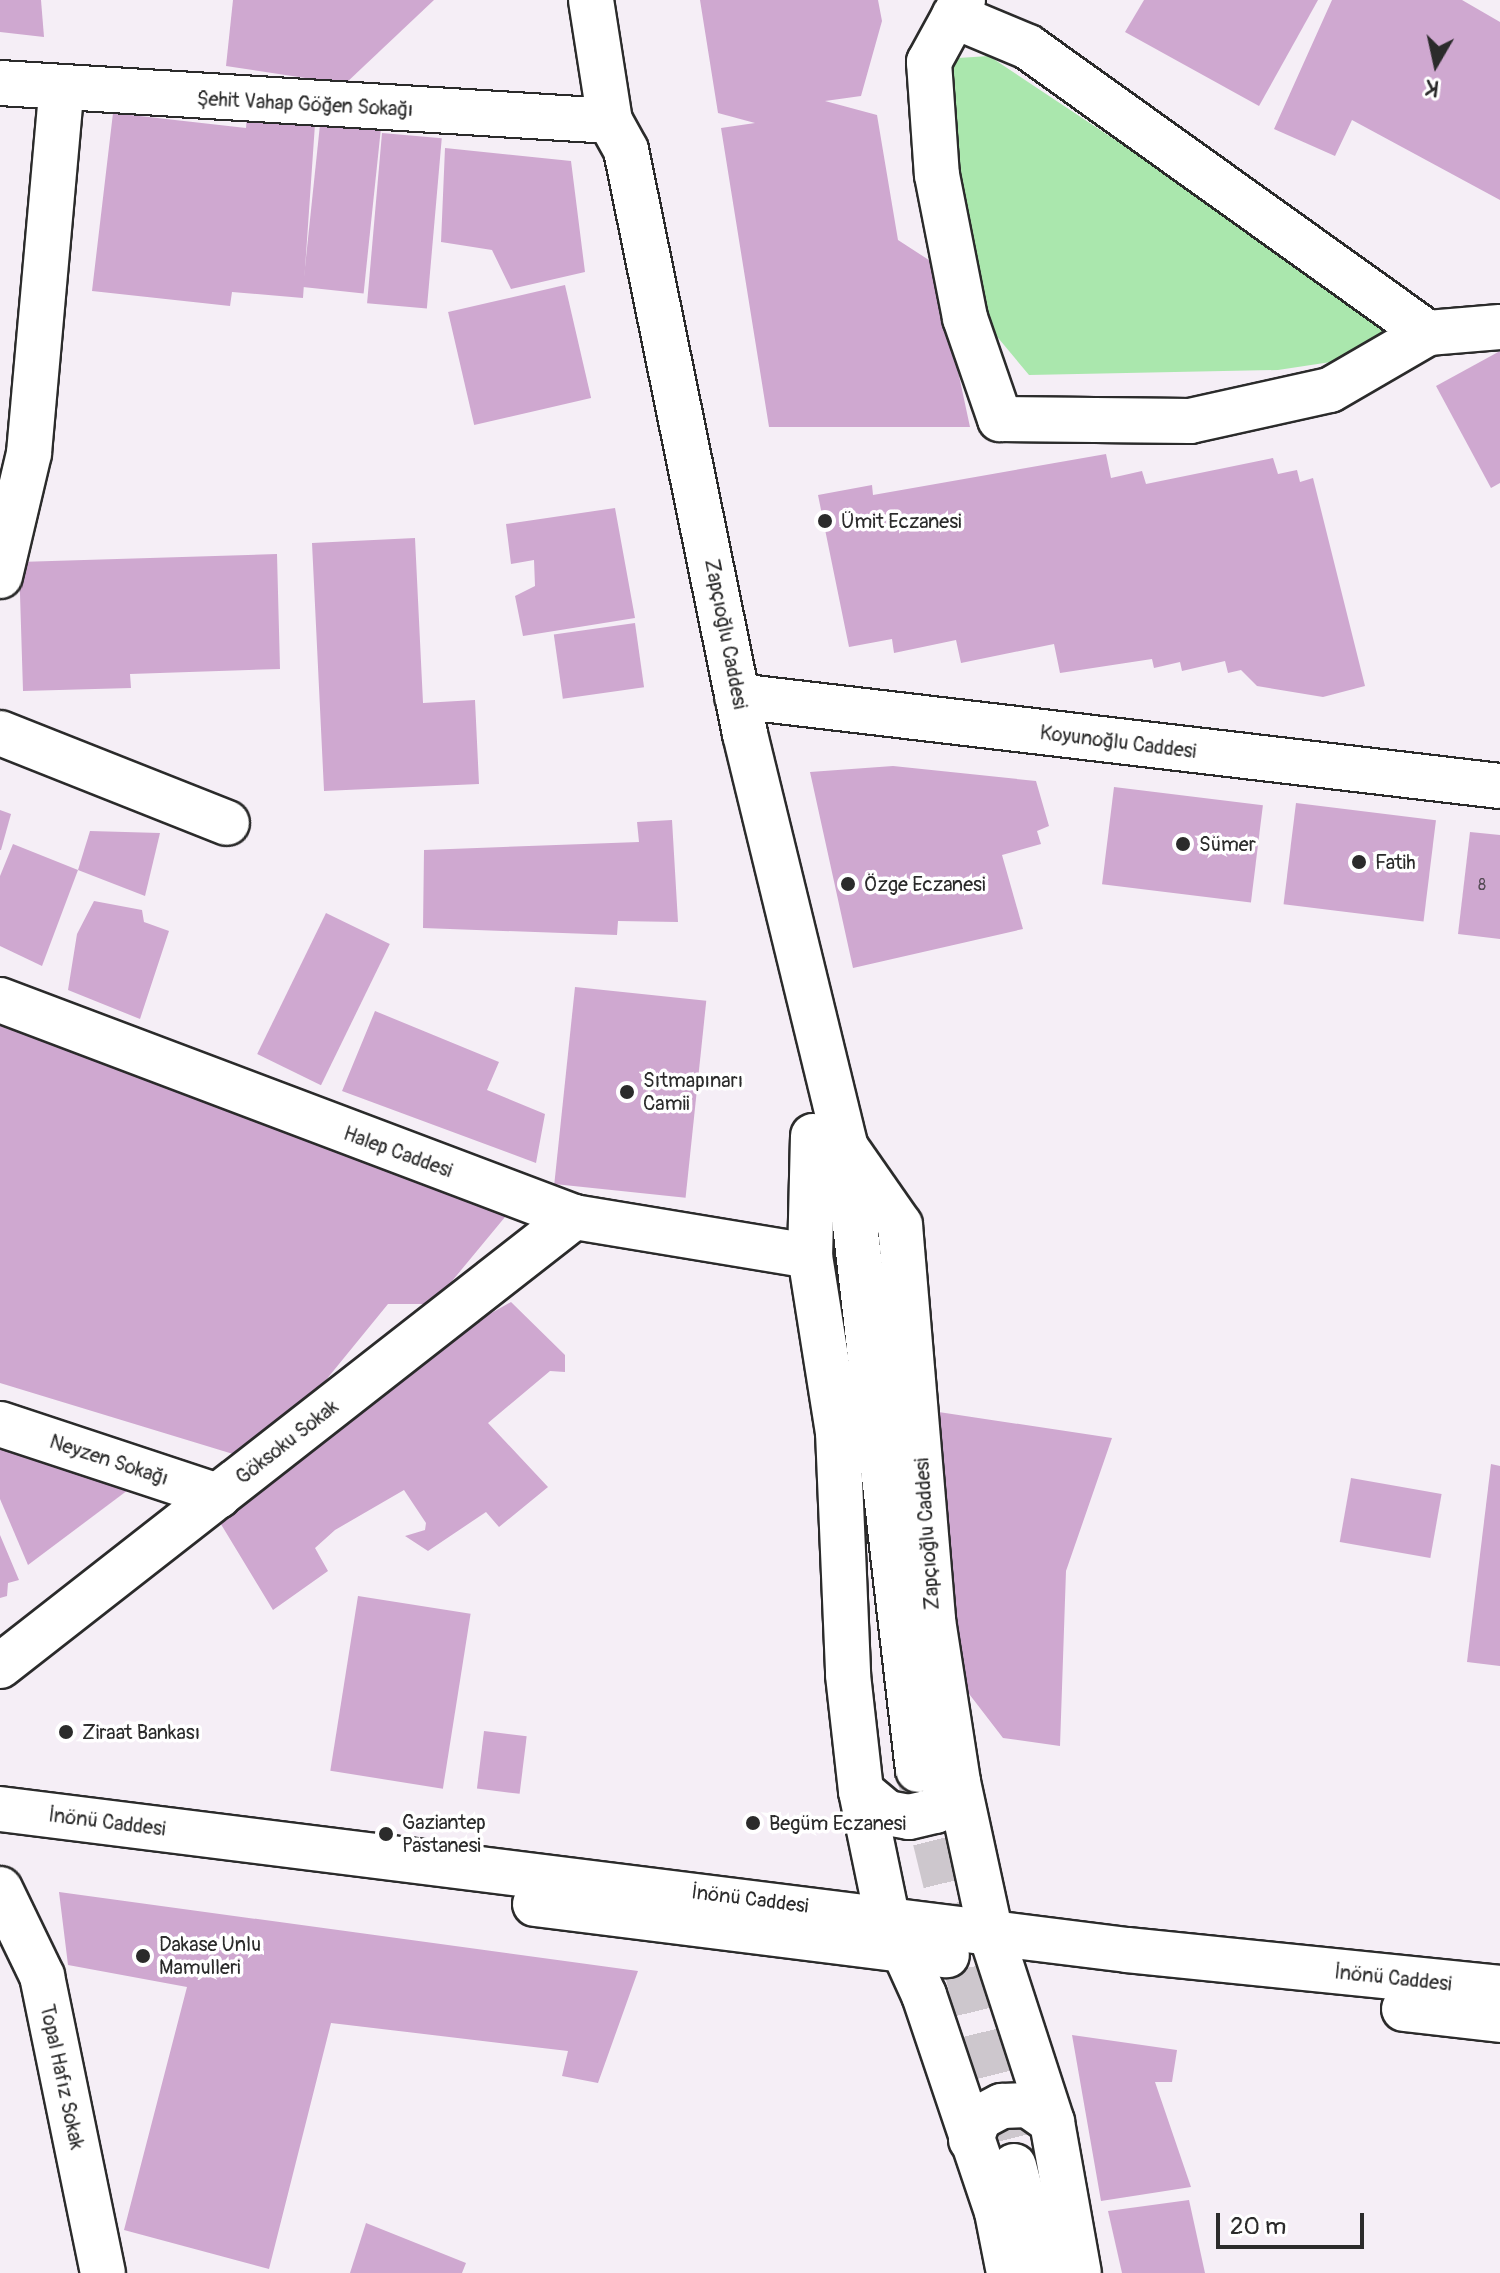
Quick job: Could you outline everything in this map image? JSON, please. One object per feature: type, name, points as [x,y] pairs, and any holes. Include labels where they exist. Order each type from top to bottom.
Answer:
[{"type":"main road","name":"Zapçıoğlu Caddesi","points":[[591,0],[610,121],[626,150],[829,1141],[867,1344],[938,1776],[1052,2122],[1079,2273]]},
{"type":"main road","points":[[1428,333],[1028,47],[959,8],[929,62],[937,175],[965,318],[1000,419],[1190,421],[1330,390],[1428,333],[1500,327]]},
{"type":"main road","name":"Şehit Vahap Göğen Sokağı","points":[[0,83],[61,91],[610,121]]},
{"type":"main road","points":[[0,576],[29,453],[61,91]]},
{"type":"main road","name":"Zapçıoğlu Caddesi","points":[[610,121],[598,154],[713,713],[829,1141],[810,1256],[838,1432],[848,1675],[861,1791],[895,1932],[924,1995],[997,2212],[1009,2273]]},
{"type":"main road","name":"Koyunoğlu Caddesi","points":[[737,696],[1500,786]]},
{"type":"main road","points":[[0,733],[227,823]]},
{"type":"main road","name":"Halep Caddesi","points":[[0,1000],[574,1217],[810,1256]]},
{"type":"main road","name":"Zapçıoğlu Caddesi","points":[[829,1141],[900,1225],[933,1620],[938,1776]]},
{"type":"main road","name":"Göksoku Sokak","points":[[0,1666],[574,1217]]},
{"type":"main road","name":"Neyzen Sokağı","points":[[0,1424],[218,1496]]},
{"type":"main road","points":[[861,1791],[887,1813],[909,1817],[935,1811],[938,1776]]},
{"type":"main road","name":"İnönü Caddesi","points":[[0,1809],[895,1932],[1500,2020]]},
{"type":"main road","name":"İnönü Caddesi","points":[[0,1840],[895,1932]]},
{"type":"main road","name":"Topal Hafız Sokak","points":[[0,1889],[42,1976],[108,2272]]},
{"type":"main road","name":"İnönü Caddesi","points":[[996,1948],[1500,1988]]},
{"type":"main road","points":[[971,2140],[979,2118],[1002,2106],[1028,2105],[1052,2122]]},
{"type":"main road","points":[[1014,2166],[1042,2273]]},
{"type":"green space","points":[[989,56],[1353,298],[1385,330],[1344,360],[1278,370],[1029,375],[984,321],[972,230],[942,122],[941,87],[958,58]]},
{"type":"building","points":[[0,0],[41,0],[44,37],[0,32]]},
{"type":"building","points":[[233,0],[434,0],[345,84],[226,66]]},
{"type":"building","points":[[700,0],[878,0],[882,21],[861,96],[825,101],[877,115],[898,240],[935,264],[970,427],[769,427],[721,128],[755,123],[718,113]]},
{"type":"building","points":[[1144,0],[1318,0],[1259,106],[1125,32]]},
{"type":"building","points":[[1332,0],[1462,0],[1500,22],[1500,200],[1352,120],[1335,156],[1274,129]]},
{"type":"building","points":[[113,113],[246,128],[247,115],[315,124],[303,298],[232,292],[230,306],[92,291]]},
{"type":"building","points":[[321,115],[382,121],[364,293],[303,287]]},
{"type":"building","points":[[382,133],[442,138],[427,309],[367,303]]},
{"type":"building","points":[[445,148],[571,161],[585,272],[511,289],[492,250],[441,242]]},
{"type":"building","points":[[565,285],[591,398],[474,425],[448,312]]},
{"type":"building","points":[[1500,351],[1500,483],[1491,488],[1436,386]]},
{"type":"building","points":[[1106,454],[1111,478],[1142,471],[1146,484],[1273,458],[1278,474],[1297,470],[1300,482],[1313,478],[1365,686],[1323,697],[1257,686],[1241,670],[1228,673],[1225,661],[1182,671],[1180,662],[1154,668],[1152,659],[1060,673],[1054,644],[961,663],[956,640],[894,653],[892,639],[849,647],[818,495],[872,485],[873,495]]},
{"type":"building","points":[[615,508],[635,618],[523,636],[515,596],[535,586],[534,560],[511,564],[506,524]]},
{"type":"building","points":[[415,538],[423,703],[475,700],[479,784],[324,791],[312,543]]},
{"type":"building","points":[[277,554],[280,669],[130,674],[131,688],[23,691],[19,562]]},
{"type":"building","points":[[635,623],[644,687],[563,699],[554,634]]},
{"type":"building","points":[[893,766],[1036,781],[1049,826],[1037,831],[1041,844],[1002,855],[1023,929],[853,968],[810,772]]},
{"type":"building","name":"Sümer","points":[[1114,787],[1263,805],[1251,903],[1102,884]]},
{"type":"building","name":"Fatih","points":[[1296,803],[1436,820],[1424,921],[1284,904]]},
{"type":"building","points":[[0,810],[11,814],[1,850],[0,850]]},
{"type":"building","points":[[672,820],[678,922],[618,921],[617,935],[423,928],[424,850],[639,842],[637,822]]},
{"type":"building","points":[[90,831],[160,833],[145,896],[78,870]]},
{"type":"building","points":[[1470,832],[1500,835],[1500,939],[1458,934]]},
{"type":"building","points":[[13,844],[78,870],[42,966],[0,946],[0,876]]},
{"type":"building","points":[[94,901],[142,910],[144,922],[169,931],[140,1019],[68,990],[77,934]]},
{"type":"building","points":[[326,913],[390,944],[321,1085],[257,1054]]},
{"type":"building","name":"Sıtmapınarı Camii","points":[[575,987],[706,1001],[686,1198],[554,1184]]},
{"type":"building","points":[[375,1011],[499,1062],[487,1090],[545,1114],[536,1163],[342,1091]]},
{"type":"building","points":[[0,1012],[515,1205],[433,1304],[388,1304],[259,1462],[0,1383]]},
{"type":"building","points":[[511,1302],[565,1355],[565,1372],[550,1371],[488,1423],[548,1487],[499,1527],[486,1512],[428,1551],[405,1536],[425,1530],[426,1523],[404,1490],[335,1530],[315,1548],[328,1571],[273,1610],[216,1516],[387,1372]]},
{"type":"building","points":[[932,1411],[1112,1438],[1066,1571],[1060,1746],[1003,1738],[963,1686],[937,1610]]},
{"type":"building","points":[[0,1447],[136,1484],[28,1565],[0,1499]]},
{"type":"building","points":[[1491,1464],[1500,1466],[1500,1666],[1467,1662]]},
{"type":"building","points":[[1351,1478],[1442,1494],[1430,1558],[1340,1542]]},
{"type":"building","points":[[0,1535],[19,1580],[8,1583],[7,1596],[0,1598]]},
{"type":"building","points":[[358,1596],[471,1614],[443,1789],[330,1771]]},
{"type":"building","points":[[484,1731],[527,1736],[520,1794],[477,1789]]},
{"type":"building","points":[[59,1892],[638,1971],[598,2083],[562,2076],[568,2051],[331,2023],[269,2269],[124,2230],[187,1987],[68,1965]]},
{"type":"building","points":[[1072,2035],[1177,2050],[1172,2082],[1155,2082],[1191,2187],[1101,2201]]},
{"type":"building","points":[[1189,2200],[1205,2273],[1122,2273],[1108,2211]]},
{"type":"building","points":[[366,2223],[466,2263],[462,2273],[350,2273]]},
{"type":"tunnel","points":[[919,1776],[1014,2166]]},
{"type":"place","name":"Ümit Eczanesi","points":[[825,521]]},
{"type":"place","name":"Sümer","points":[[1183,844]]},
{"type":"place","name":"Fatih","points":[[1359,862]]},
{"type":"place","name":"Özge Eczanesi","points":[[848,884]]},
{"type":"place","name":"Sıtmapınarı Camii","points":[[627,1092]]},
{"type":"place","name":"Ziraat Bankası","points":[[66,1732]]},
{"type":"place","name":"Begüm Eczanesi","points":[[753,1823]]},
{"type":"place","name":"Gaziantep Pastanesi","points":[[386,1834]]},
{"type":"place","name":"Dakase Unlu Mamulleri","points":[[143,1956]]}]
